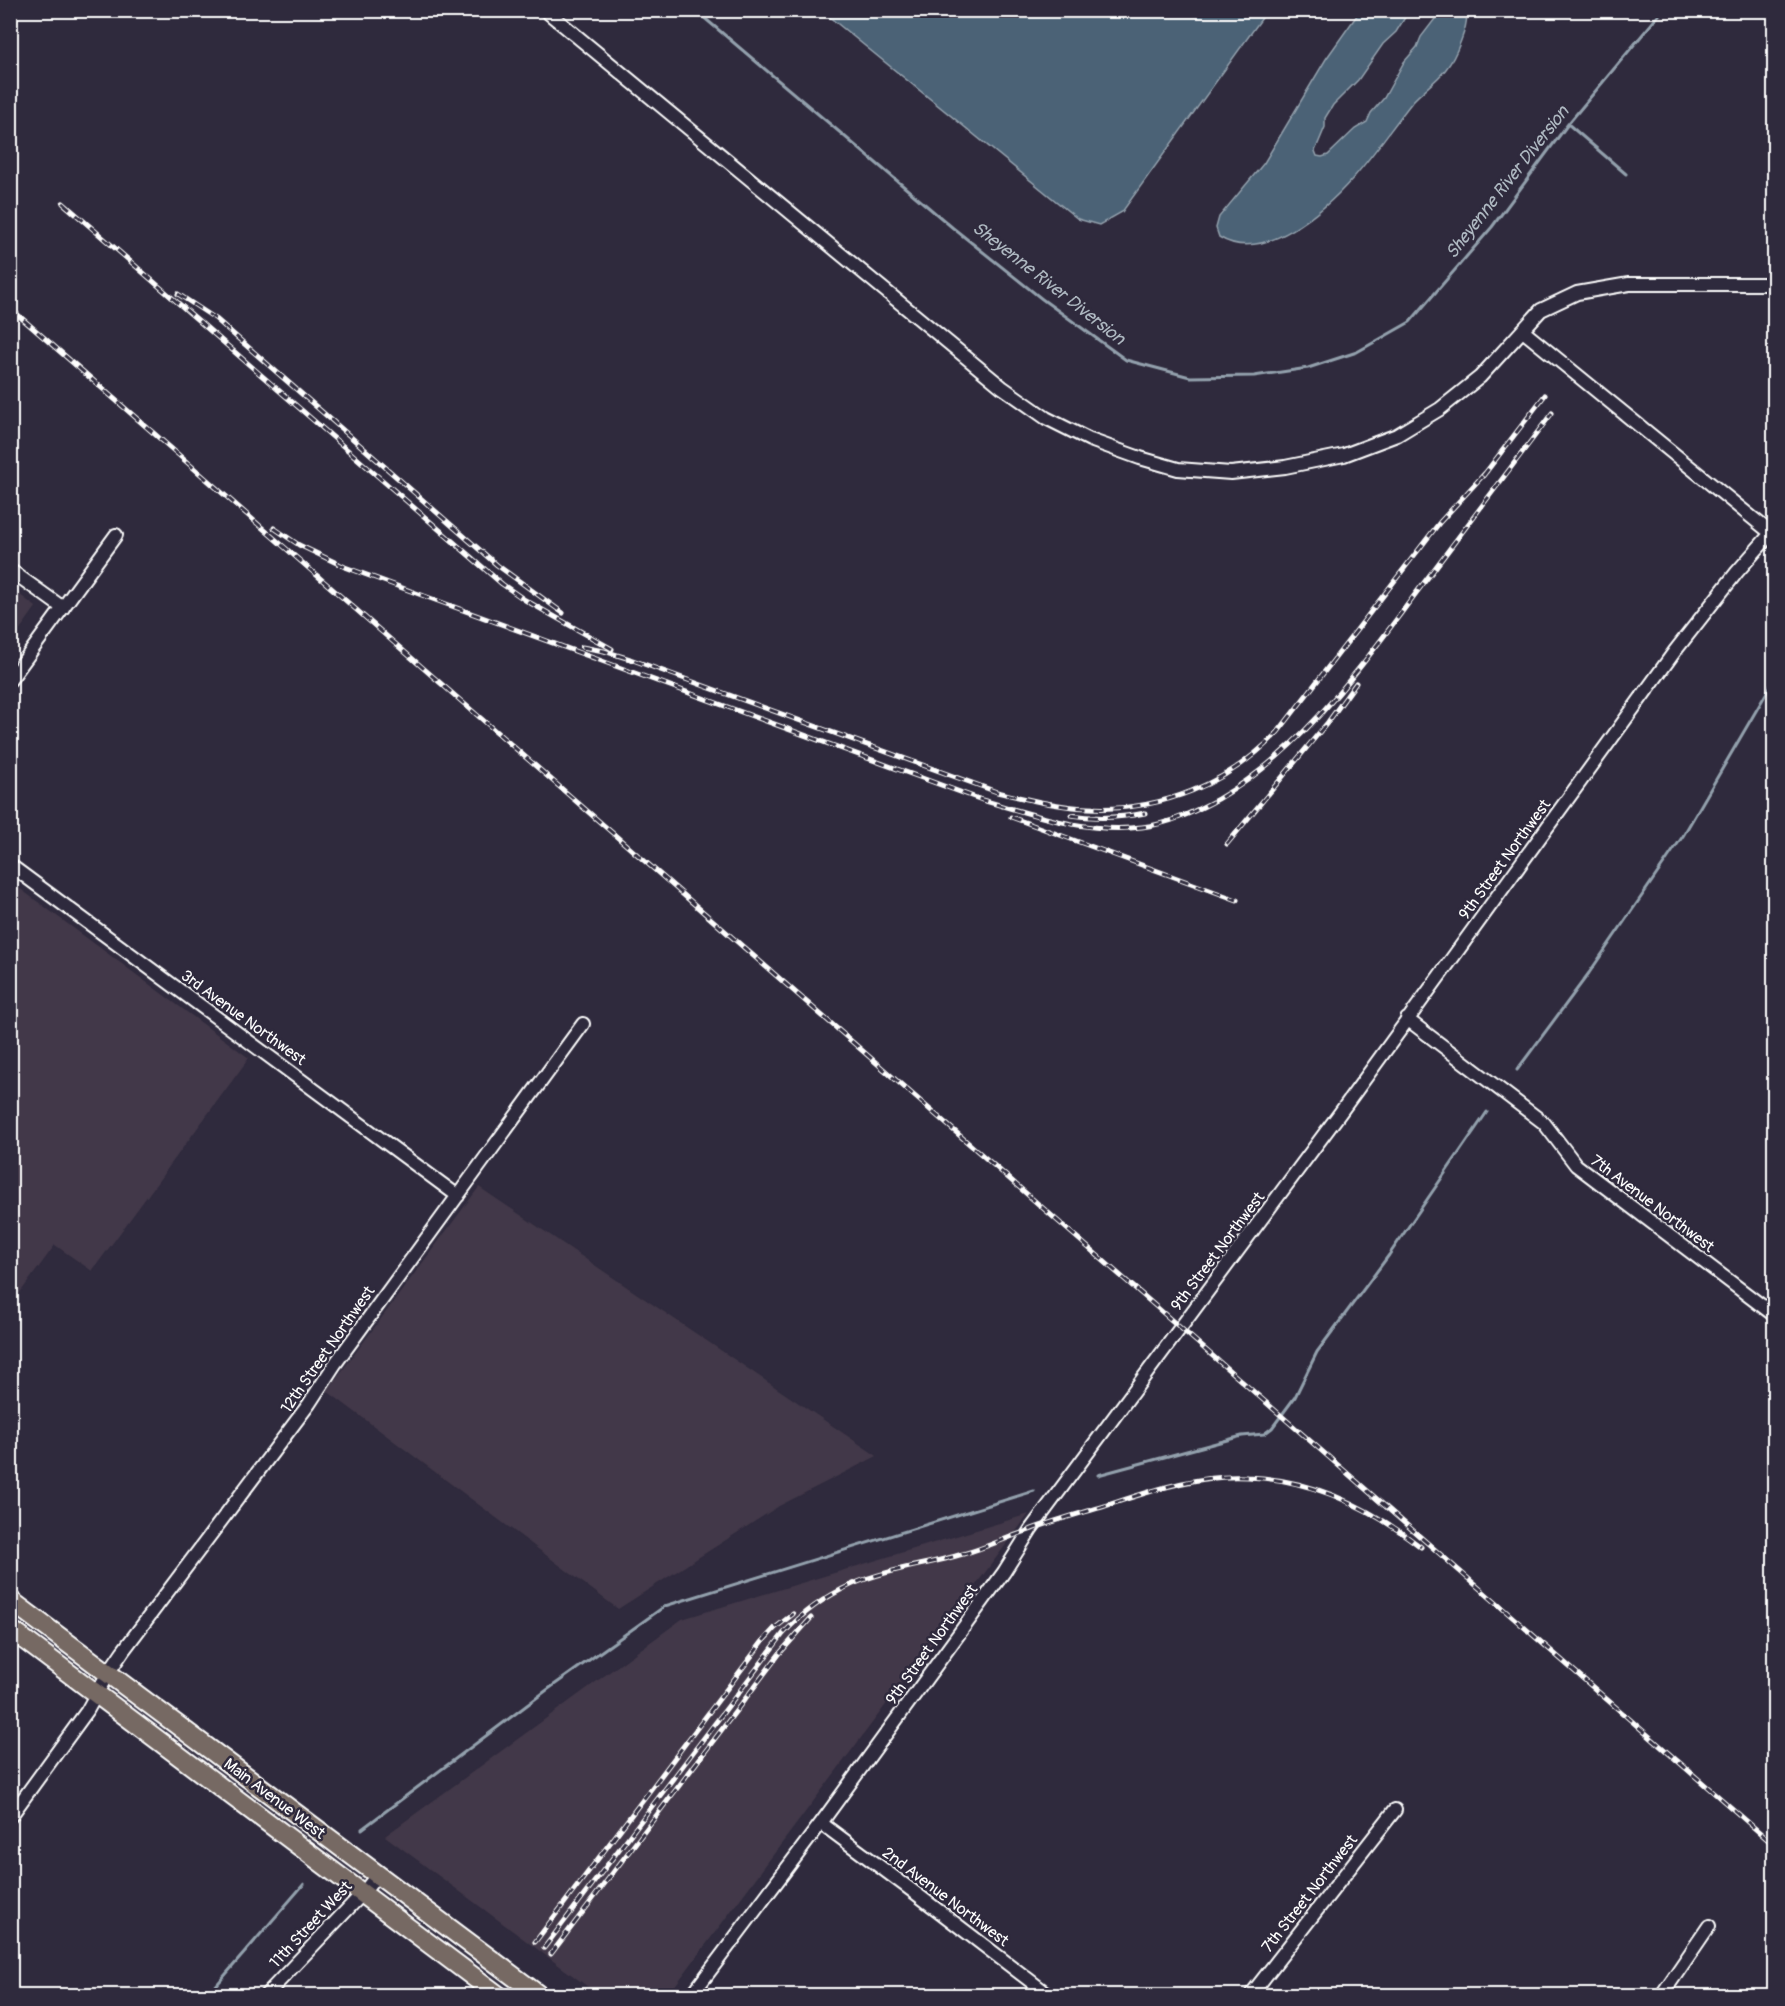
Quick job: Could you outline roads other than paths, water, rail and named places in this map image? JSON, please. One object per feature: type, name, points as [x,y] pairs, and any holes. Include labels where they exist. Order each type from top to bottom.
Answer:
[{"type":"main road","name":"Main Avenue West","points":[[10,1600],[540,1995]]},
{"type":"main road","name":"Main Avenue West","points":[[10,1629],[499,1995]]},
{"type":"street","points":[[545,10],[1002,387],[1046,418],[1090,440],[1140,458],[1178,468],[1231,473],[1286,467],[1344,455],[1397,435],[1440,408],[1480,377],[1541,310],[1577,293],[1629,284],[1770,284]]},
{"type":"street","points":[[1523,331],[1773,531]]},
{"type":"street","name":"9th Street Northwest","points":[[691,1995],[821,1824],[1004,1572],[1031,1529],[1340,1113],[1675,651],[1737,572],[1773,531]]},
{"type":"street","points":[[10,680],[116,535]]},
{"type":"street","points":[[10,570],[63,608]]},
{"type":"street","name":"3rd Avenue Northwest","points":[[10,865],[458,1196]]},
{"type":"street","name":"7th Avenue Northwest","points":[[1407,1019],[1545,1123],[1576,1165],[1774,1315]]},
{"type":"street","name":"12th Street Northwest","points":[[10,1817],[87,1711],[108,1673],[309,1404],[335,1364],[584,1024]]},
{"type":"street","name":"7th Street Northwest","points":[[1250,1995],[1395,1810]]},
{"type":"street","name":"2nd Avenue Northwest","points":[[821,1824],[1050,1995]]},
{"type":"street","name":"11th Street West","points":[[265,1995],[363,1893],[378,1874]]},
{"type":"street","points":[[1661,1995],[1710,1926]]},
{"type":"water","points":[[822,11],[1267,11],[1122,212],[1099,225],[1078,219]]},
{"type":"water","points":[[1360,11],[1409,11],[1396,32],[1383,44],[1358,80],[1333,105],[1325,118],[1325,127],[1315,151],[1317,156],[1328,155],[1355,129],[1367,122],[1371,113],[1384,98],[1404,62],[1441,11],[1466,11],[1467,17],[1461,41],[1446,69],[1413,101],[1362,168],[1327,204],[1292,230],[1274,239],[1255,244],[1237,244],[1219,237],[1216,228],[1219,217],[1264,163],[1326,59]]},
{"type":"waterway","name":"Sheyenne River Diversion","points":[[695,10],[953,228],[1042,299],[1126,360],[1190,377],[1254,376],[1308,368],[1357,352],[1410,322],[1492,227],[1568,124],[1663,10]]},
{"type":"waterway","points":[[1568,124],[1626,174]]},
{"type":"waterway","points":[[1517,1070],[1589,973],[1683,836],[1774,680]]},
{"type":"waterway","points":[[1098,1475],[1242,1436],[1264,1434],[1272,1428],[1295,1397],[1317,1352],[1389,1255],[1487,1112]]},
{"type":"waterway","points":[[362,1829],[547,1690],[665,1606],[1034,1491]]},
{"type":"waterway","points":[[207,1996],[304,1884]]},
{"type":"railway","points":[[63,203],[502,584],[525,600],[612,649]]},
{"type":"railway","points":[[178,294],[216,319],[497,565],[563,613]]},
{"type":"railway","points":[[10,308],[1774,1845]]},
{"type":"railway","points":[[1483,476],[1545,395]]},
{"type":"railway","points":[[274,528],[299,545],[345,567],[982,800],[1061,822],[1101,828],[1142,827],[1181,817],[1218,799],[1279,755],[1307,728],[1357,671],[1552,413]]},
{"type":"railway","points":[[582,647],[630,659],[997,792],[1076,807],[1115,808],[1141,805],[1192,791],[1215,780],[1238,766],[1278,732],[1440,522],[1487,471]]},
{"type":"railway","points":[[1227,844],[1328,722],[1356,683]]},
{"type":"railway","points":[[1071,815],[1108,817],[1145,813]]},
{"type":"railway","points":[[1011,817],[1237,900]]},
{"type":"railway","points":[[544,1948],[783,1634],[815,1605],[853,1584],[971,1552],[1046,1524],[1157,1489],[1211,1478],[1271,1479],[1317,1490],[1361,1508],[1421,1547]]},
{"type":"railway","points":[[535,1942],[763,1641],[793,1614]]},
{"type":"railway","points":[[551,1954],[780,1653],[811,1618]]}]
